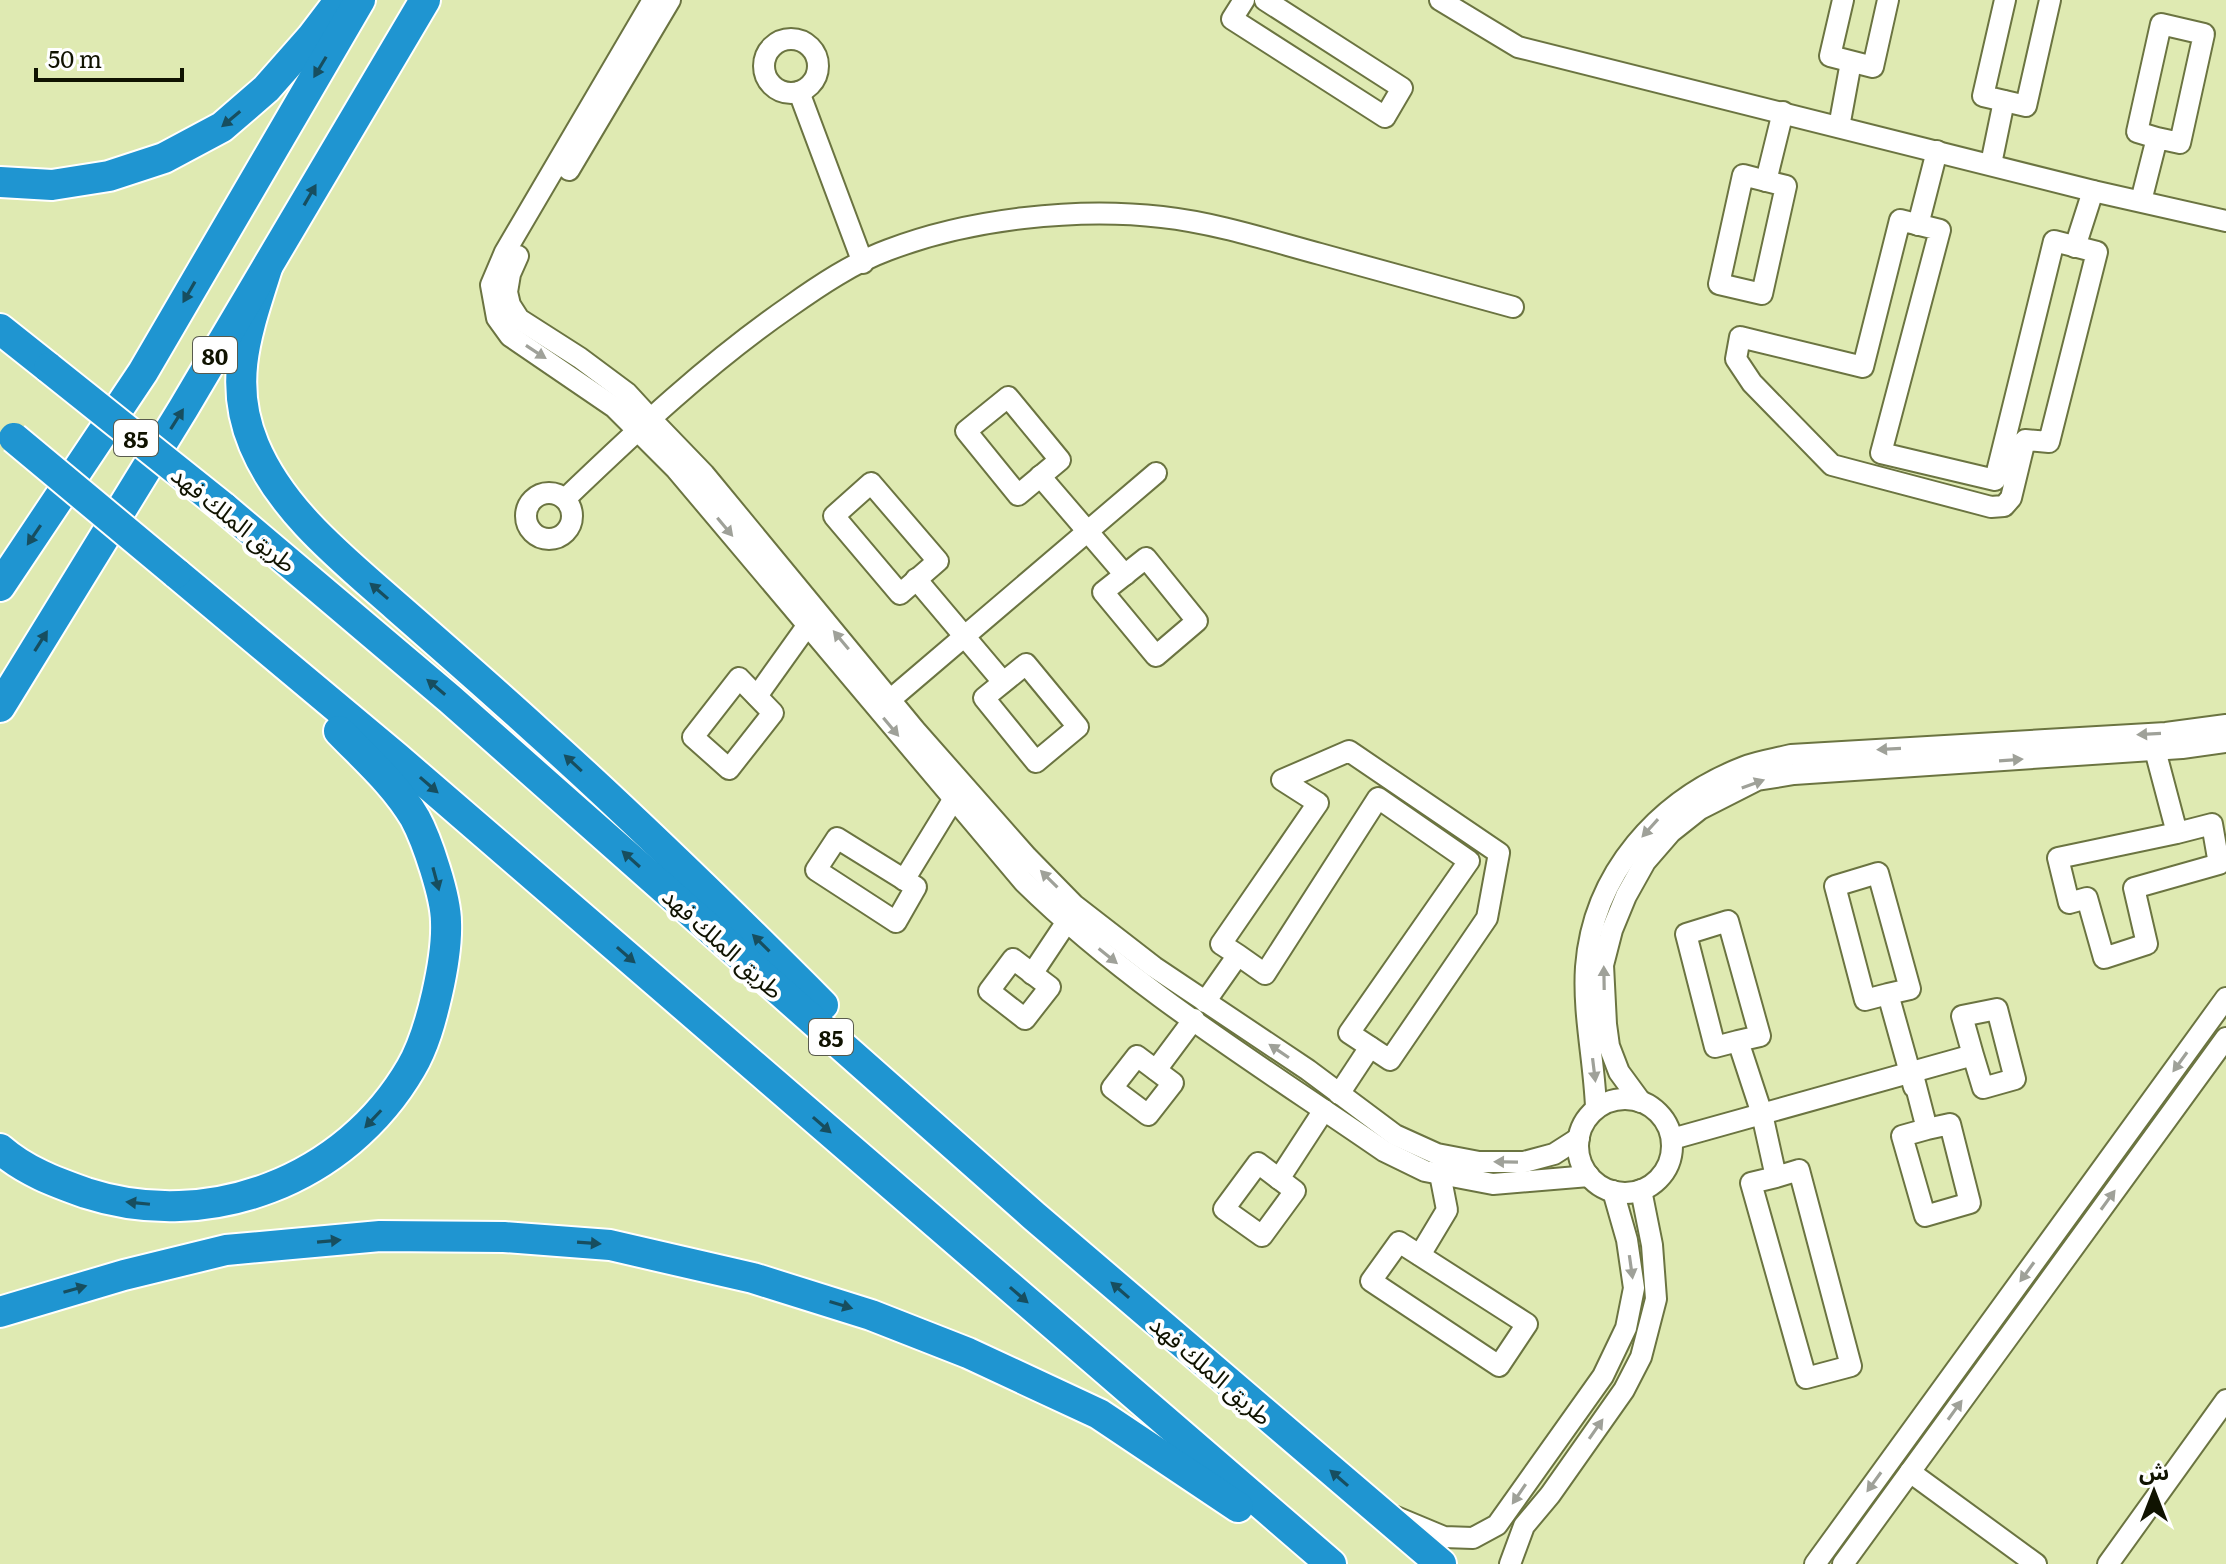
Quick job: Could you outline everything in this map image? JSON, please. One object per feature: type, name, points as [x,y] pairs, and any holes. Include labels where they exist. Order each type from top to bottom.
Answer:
[{"type":"highway","points":[[0,182],[52,185],[109,176],[164,158],[222,127],[266,89],[340,0]]},
{"type":"highway","name":"80","points":[[0,586],[143,372],[360,0]]},
{"type":"highway","name":"80","points":[[0,707],[183,409],[425,0]]},
{"type":"highway","points":[[267,268],[242,347],[241,403],[254,444],[275,482],[303,518],[322,541],[683,864],[1034,1216]]},
{"type":"highway","name":"طريق الملك فهد","points":[[0,329],[223,507],[450,699],[1034,1216],[1441,1564]]},
{"type":"highway","points":[[7,432],[408,767],[1331,1564]]},
{"type":"highway","points":[[0,1149],[48,1180],[110,1200],[169,1207],[220,1202],[263,1191],[317,1167],[357,1136],[388,1103],[412,1066],[429,1027],[442,973],[447,921],[435,871],[416,820],[393,786],[214,605]]},
{"type":"highway","points":[[0,1312],[124,1275],[226,1250],[380,1236],[504,1237],[610,1245],[753,1278],[871,1315],[968,1353],[1099,1414],[1206,1484],[1315,1564]]},
{"type":"street","points":[[653,0],[505,252],[491,285],[497,318],[510,336],[644,424],[704,474],[1027,857],[1074,905],[1154,967],[1199,1011],[1324,1110],[1384,1151],[1425,1171],[1493,1184],[1589,1176]]},
{"type":"street","points":[[670,0],[510,274],[507,292],[510,305],[519,319],[627,393],[644,424],[676,469],[1024,882],[1066,923],[1132,976],[1199,1011],[1339,1094],[1395,1135],[1437,1154],[1479,1162],[1524,1162],[1554,1154],[1579,1138]]},
{"type":"street","points":[[1244,0],[1232,19],[1385,117],[1402,88],[1265,0]]},
{"type":"street","points":[[1440,0],[1518,47],[2093,191],[2226,221]]},
{"type":"street","points":[[1843,0],[1830,56],[1873,67],[1888,0]]},
{"type":"street","points":[[2005,0],[1983,96],[2026,106],[2050,0]]},
{"type":"street","points":[[2161,24],[2204,34],[2180,143],[2157,138],[2137,132],[2161,24]]},
{"type":"street","points":[[1839,127],[1851,62]]},
{"type":"street","points":[[799,92],[863,263]]},
{"type":"street","points":[[1991,164],[2004,101]]},
{"type":"street","points":[[1766,181],[1783,112]]},
{"type":"street","points":[[2141,201],[2157,138]]},
{"type":"street","points":[[1918,225],[1937,151]]},
{"type":"street","points":[[1743,175],[1766,181],[1786,186],[1762,294],[1719,284],[1743,175]]},
{"type":"street","points":[[2075,247],[2093,191]]},
{"type":"street","points":[[565,499],[644,424],[754,331],[825,282],[887,250],[959,228],[1033,218],[1099,214],[1161,216],[1223,227],[1513,307]]},
{"type":"street","points":[[1900,220],[1918,225],[1940,230],[1881,453],[1995,480],[2054,241],[2097,252],[2049,442],[2025,440],[2011,498],[2004,506],[1991,507],[1832,465],[1752,383],[1736,359],[1740,337],[1863,367],[1900,220]]},
{"type":"street","points":[[1008,397],[1060,460],[1040,476],[1018,495],[966,431],[1008,397]]},
{"type":"street","points":[[891,699],[1156,473]]},
{"type":"street","points":[[1040,476],[1125,575]]},
{"type":"street","points":[[871,483],[938,561],[916,579],[900,594],[834,516],[871,483]]},
{"type":"street","points":[[1146,558],[1197,621],[1156,656],[1103,592],[1125,575],[1146,558]]},
{"type":"street","points":[[916,579],[1003,682]]},
{"type":"street","points":[[757,696],[807,626]]},
{"type":"street","points":[[1026,664],[1078,727],[1036,762],[984,698],[1003,682],[1026,664]]},
{"type":"street","points":[[1596,1107],[1594,1069],[1586,1026],[1586,966],[1591,934],[1603,897],[1625,857],[1654,821],[1692,793],[1745,767],[1791,755],[2166,733],[2226,725]]},
{"type":"street","points":[[1641,1102],[1619,1072],[1609,1046],[1603,965],[1612,930],[1645,862],[1671,832],[1700,809],[1757,780],[1794,774],[2155,750],[2226,742]]},
{"type":"street","points":[[2155,750],[2177,833]]},
{"type":"street","points":[[1349,751],[1499,853],[1487,918],[1390,1060],[1349,1033],[1469,861],[1378,798],[1265,974],[1238,955],[1221,944],[1318,803],[1282,780],[1349,751]]},
{"type":"street","points":[[904,880],[953,800]]},
{"type":"street","points":[[2212,824],[2219,864],[2134,888],[2147,944],[2104,958],[2087,898],[2069,903],[2058,858],[2177,833],[2212,824]]},
{"type":"street","points":[[837,838],[904,880],[916,887],[896,922],[816,870],[837,838]]},
{"type":"street","points":[[1878,873],[1910,989],[1888,994],[1865,1000],[1835,886],[1878,873]]},
{"type":"street","points":[[1728,921],[1760,1036],[1738,1041],[1715,1047],[1686,934],[1728,921]]},
{"type":"street","points":[[1032,974],[1066,923]]},
{"type":"street","points":[[1156,1070],[1238,955]]},
{"type":"street","points":[[1888,994],[1927,1129]]},
{"type":"street","points":[[1815,1564],[2226,998]]},
{"type":"street","points":[[1843,1564],[2226,1038]]},
{"type":"street","points":[[1738,1041],[1762,1114],[1776,1177]]},
{"type":"street","points":[[1339,1094],[1370,1047]]},
{"type":"street","points":[[1672,1139],[1912,1077],[1973,1055]]},
{"type":"street","points":[[1625,1097],[1641,1102],[1654,1107],[1672,1131],[1672,1161],[1654,1185],[1641,1190],[1625,1195],[1596,1185],[1579,1161],[1579,1131],[1596,1107],[1625,1097]]},
{"type":"street","points":[[1279,1179],[1324,1110]]},
{"type":"street","points":[[1950,1124],[1970,1203],[1925,1216],[1902,1136],[1927,1129],[1950,1124]]},
{"type":"street","points":[[1799,1170],[1851,1366],[1806,1378],[1751,1183],[1776,1177],[1799,1170]]},
{"type":"street","points":[[1420,1255],[1447,1210],[1440,1174]]},
{"type":"street","points":[[1510,1564],[1524,1526],[1550,1495],[1624,1390],[1641,1357],[1656,1299],[1652,1245],[1641,1190]]},
{"type":"street","points":[[1375,1509],[1444,1537],[1473,1538],[1497,1525],[1603,1376],[1626,1328],[1634,1288],[1627,1240],[1613,1191]]},
{"type":"street","points":[[1399,1242],[1420,1255],[1527,1324],[1499,1366],[1371,1281],[1399,1242]]},
{"type":"street","points":[[2108,1564],[2226,1400]]},
{"type":"street","points":[[1910,1472],[2036,1564]]}]
